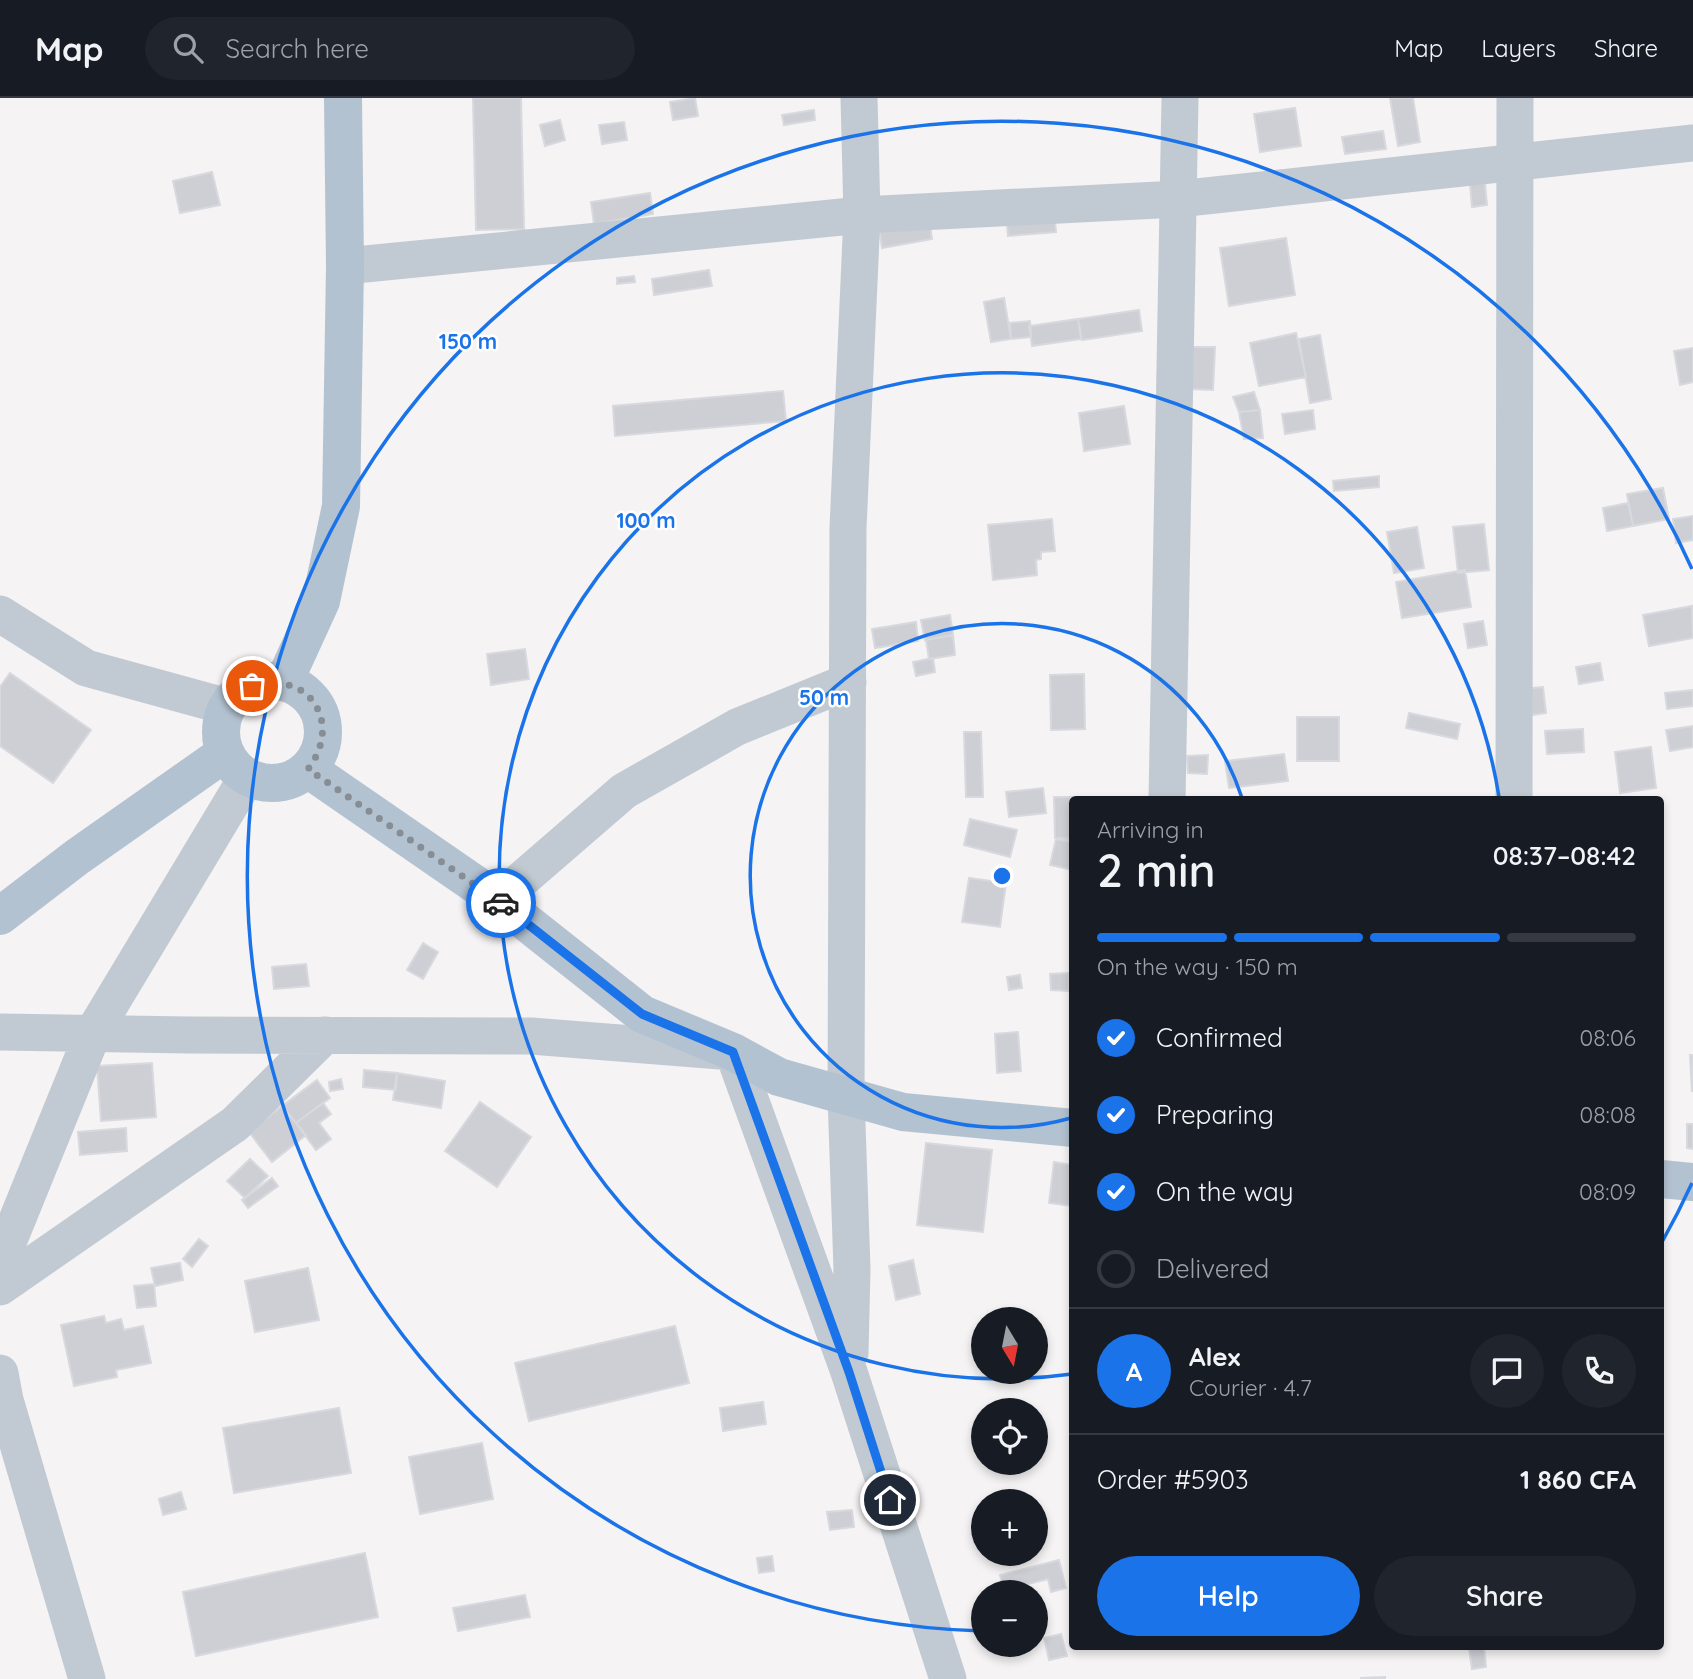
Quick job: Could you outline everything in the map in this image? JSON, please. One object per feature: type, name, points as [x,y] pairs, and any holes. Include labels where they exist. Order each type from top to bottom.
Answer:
[{"type":"main road","points":[[284,682],[321,601],[341,506],[345,266],[343,98]]},
{"type":"main road","points":[[267,681],[284,682],[298,688],[310,698],[319,711],[323,741],[317,757],[308,769],[294,778],[279,782],[262,782],[236,765],[221,738],[222,722],[228,707],[238,694],[267,681]]},
{"type":"main road","points":[[0,916],[77,857],[236,765]]},
{"type":"main road","points":[[308,769],[498,900],[642,1014],[733,1052],[779,1077],[903,1112],[1069,1128]]},
{"type":"main road","points":[[1664,1179],[1693,1182]]},
{"type":"street","points":[[849,1372],[852,1269],[846,1096],[848,528],[862,215],[859,98]]},
{"type":"street","points":[[1167,796],[1180,98]]},
{"type":"street","points":[[1514,796],[1515,98]]},
{"type":"street","points":[[345,266],[862,215],[1178,199],[1693,143]]},
{"type":"street","points":[[0,614],[86,668],[228,707]]},
{"type":"street","points":[[498,900],[624,790],[737,727],[848,682]]},
{"type":"street","points":[[0,1262],[93,1033],[236,765]]},
{"type":"street","points":[[0,1032],[531,1036],[733,1052],[849,1372],[948,1679]]},
{"type":"street","points":[[0,1287],[235,1124],[325,1035]]},
{"type":"street","points":[[0,1373],[5,1400],[87,1679]]},
{"type":"building","points":[[473,98],[521,98],[524,229],[476,230]]},
{"type":"building","points":[[695,98],[698,116],[673,120],[670,102]]},
{"type":"building","points":[[1390,98],[1413,98],[1420,142],[1398,146]]},
{"type":"building","points":[[1295,108],[1301,146],[1260,152],[1254,114]]},
{"type":"building","points":[[814,110],[815,120],[784,125],[782,115]]},
{"type":"building","points":[[560,120],[565,140],[545,146],[540,125]]},
{"type":"building","points":[[624,122],[627,140],[602,144],[599,125]]},
{"type":"building","points":[[1383,131],[1386,149],[1345,154],[1342,137]]},
{"type":"building","points":[[212,172],[220,205],[180,213],[173,181]]},
{"type":"building","points":[[1485,183],[1487,205],[1472,207],[1470,184]]},
{"type":"building","points":[[650,193],[653,214],[594,224],[591,202]]},
{"type":"building","points":[[1054,210],[1056,232],[1008,236],[1006,214]]},
{"type":"building","points":[[929,219],[932,239],[882,248],[879,228]]},
{"type":"building","points":[[1286,238],[1295,295],[1229,306],[1220,248]]},
{"type":"building","points":[[709,270],[712,286],[654,295],[652,279]]},
{"type":"building","points":[[634,276],[635,282],[617,284],[617,278]]},
{"type":"building","points":[[1004,298],[1011,339],[991,342],[984,302]]},
{"type":"building","points":[[1139,310],[1142,331],[1082,340],[1078,319]]},
{"type":"building","points":[[1078,319],[1081,339],[1032,346],[1029,326]]},
{"type":"building","points":[[1030,321],[1031,337],[1011,339],[1010,323]]},
{"type":"building","points":[[1296,333],[1306,377],[1259,386],[1250,343]]},
{"type":"building","points":[[1320,335],[1331,399],[1310,403],[1299,339]]},
{"type":"building","points":[[1193,347],[1215,347],[1213,390],[1191,389]]},
{"type":"building","points":[[1693,348],[1693,382],[1680,385],[1674,351]]},
{"type":"building","points":[[783,391],[786,421],[615,436],[613,406]]},
{"type":"building","points":[[1254,392],[1260,410],[1239,412],[1233,397]]},
{"type":"building","points":[[1124,406],[1130,444],[1084,451],[1079,413]]},
{"type":"building","points":[[1260,410],[1263,438],[1244,439],[1239,412]]},
{"type":"building","points":[[1313,410],[1315,429],[1285,434],[1282,414]]},
{"type":"building","points":[[1379,476],[1379,487],[1334,491],[1333,481]]},
{"type":"building","points":[[1663,488],[1669,519],[1633,526],[1627,494]]},
{"type":"building","points":[[1628,503],[1633,526],[1607,531],[1603,508]]},
{"type":"building","points":[[1693,516],[1693,540],[1676,543],[1673,519]]},
{"type":"building","points":[[1052,519],[1055,551],[1041,552],[1041,559],[1036,560],[1037,575],[993,580],[988,525]]},
{"type":"building","points":[[1484,524],[1489,570],[1458,573],[1453,527]]},
{"type":"building","points":[[1417,527],[1424,568],[1394,573],[1387,532]]},
{"type":"building","points":[[1465,570],[1471,607],[1402,618],[1396,582]]},
{"type":"building","points":[[1692,606],[1693,638],[1649,646],[1643,615]]},
{"type":"building","points":[[950,615],[953,635],[925,640],[921,620]]},
{"type":"building","points":[[1483,621],[1487,645],[1468,648],[1464,624]]},
{"type":"building","points":[[916,622],[918,641],[875,648],[872,629]]},
{"type":"building","points":[[953,635],[955,655],[929,659],[926,640]]},
{"type":"building","points":[[525,649],[529,679],[491,685],[487,654]]},
{"type":"building","points":[[933,658],[935,672],[916,676],[913,662]]},
{"type":"building","points":[[1600,663],[1603,680],[1579,684],[1576,667]]},
{"type":"building","points":[[10,673],[91,730],[53,783],[0,746],[0,687]]},
{"type":"building","points":[[1084,674],[1085,729],[1051,730],[1050,675]]},
{"type":"building","points":[[1543,687],[1546,713],[1525,716],[1522,689]]},
{"type":"building","points":[[1693,690],[1693,706],[1667,709],[1665,693]]},
{"type":"building","points":[[1409,713],[1460,724],[1457,739],[1406,728]]},
{"type":"building","points":[[1297,717],[1339,717],[1339,761],[1297,761]]},
{"type":"building","points":[[1693,726],[1693,747],[1670,751],[1666,730]]},
{"type":"building","points":[[1583,729],[1584,752],[1547,754],[1545,731]]},
{"type":"building","points":[[964,732],[981,732],[983,797],[966,797]]},
{"type":"building","points":[[1651,747],[1656,788],[1620,793],[1615,752]]},
{"type":"building","points":[[1284,754],[1288,781],[1229,788],[1225,761]]},
{"type":"building","points":[[1208,755],[1207,774],[1188,773],[1187,756]]},
{"type":"building","points":[[1043,788],[1046,813],[1009,817],[1006,792]]},
{"type":"building","points":[[1054,797],[1069,797],[1069,839],[1055,838]]},
{"type":"building","points":[[970,819],[1017,830],[1010,857],[964,845]]},
{"type":"building","points":[[1056,839],[1069,841],[1069,869],[1050,865]]},
{"type":"building","points":[[969,878],[1006,883],[1000,927],[962,922]]},
{"type":"building","points":[[423,943],[438,952],[423,979],[407,970]]},
{"type":"building","points":[[306,964],[309,986],[274,989],[272,967]]},
{"type":"building","points":[[1069,973],[1069,991],[1051,990],[1050,974]]},
{"type":"building","points":[[1020,975],[1022,988],[1009,990],[1007,977]]},
{"type":"building","points":[[1018,1032],[1021,1071],[997,1073],[995,1034]]},
{"type":"building","points":[[1690,1055],[1693,1055],[1692,1092]]},
{"type":"building","points":[[152,1063],[156,1117],[101,1121],[97,1066]]},
{"type":"building","points":[[364,1070],[397,1073],[396,1090],[363,1087]]},
{"type":"building","points":[[397,1073],[445,1081],[441,1108],[393,1100]]},
{"type":"building","points":[[341,1079],[343,1089],[330,1091],[329,1082]]},
{"type":"building","points":[[317,1080],[330,1098],[296,1123],[282,1106]]},
{"type":"building","points":[[480,1102],[531,1137],[497,1187],[445,1151]]},
{"type":"building","points":[[323,1103],[331,1114],[319,1123],[331,1139],[316,1150],[296,1123]]},
{"type":"building","points":[[282,1106],[306,1135],[272,1162],[249,1132]]},
{"type":"building","points":[[1687,1124],[1693,1124],[1693,1149],[1687,1148]]},
{"type":"building","points":[[126,1128],[127,1151],[80,1155],[78,1132]]},
{"type":"building","points":[[926,1143],[992,1150],[983,1232],[917,1225]]},
{"type":"building","points":[[250,1159],[268,1176],[245,1198],[227,1181]]},
{"type":"building","points":[[1054,1162],[1069,1164],[1069,1206],[1049,1203]]},
{"type":"building","points":[[272,1178],[278,1186],[248,1208],[242,1200]]},
{"type":"building","points":[[199,1239],[208,1246],[192,1267],[183,1259]]},
{"type":"building","points":[[913,1260],[920,1294],[896,1300],[889,1266]]},
{"type":"building","points":[[180,1263],[183,1280],[155,1286],[151,1268]]},
{"type":"building","points":[[308,1268],[319,1320],[255,1332],[245,1281]]},
{"type":"building","points":[[154,1284],[156,1306],[137,1308],[134,1286]]},
{"type":"building","points":[[104,1316],[106,1323],[121,1319],[124,1330],[143,1326],[151,1363],[116,1370],[117,1377],[74,1386],[61,1325]]},
{"type":"building","points":[[675,1326],[689,1383],[529,1421],[515,1363]]},
{"type":"building","points":[[763,1402],[766,1424],[723,1431],[720,1408]]},
{"type":"building","points":[[339,1408],[351,1473],[234,1493],[223,1428]]},
{"type":"building","points":[[482,1443],[493,1499],[420,1514],[409,1457]]},
{"type":"building","points":[[181,1492],[186,1509],[163,1515],[159,1499]]},
{"type":"building","points":[[852,1510],[854,1527],[830,1530],[827,1512]]},
{"type":"building","points":[[365,1553],[378,1617],[196,1656],[183,1592]]},
{"type":"building","points":[[772,1556],[774,1571],[759,1573],[757,1558]]},
{"type":"building","points":[[1059,1560],[1066,1588],[1051,1592],[1048,1579],[1001,1580],[1000,1575],[1035,1566],[1048,1566],[1048,1563]]},
{"type":"building","points":[[525,1595],[530,1617],[458,1631],[453,1608]]},
{"type":"building","points":[[1061,1634],[1067,1656],[1049,1660],[1048,1637]]},
{"type":"building","points":[[1469,1650],[1484,1650],[1486,1667],[1472,1669]]},
{"type":"way so far","points":[[252,686],[267,681],[284,682],[298,688],[310,698],[319,711],[323,741],[317,757],[308,769],[501,903]]},
{"type":"route","points":[[501,903],[642,1014],[733,1052],[849,1372],[890,1500]]}]
